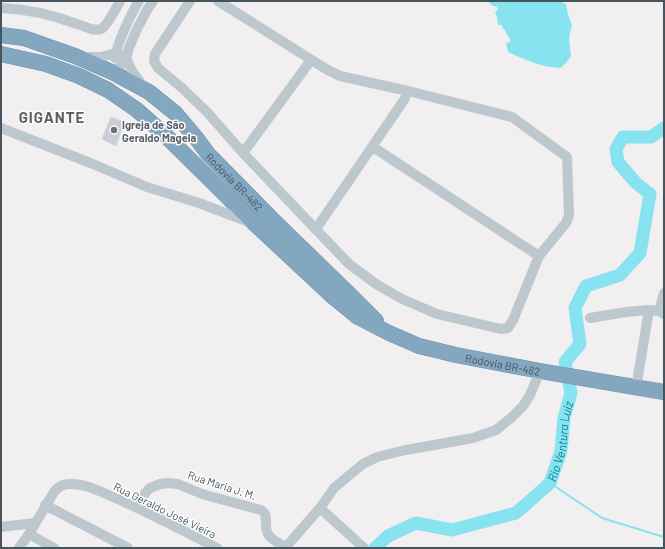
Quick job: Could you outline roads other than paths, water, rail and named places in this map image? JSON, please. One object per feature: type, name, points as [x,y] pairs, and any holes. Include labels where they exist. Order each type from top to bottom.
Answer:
[{"type":"highway","name":"Rodovia BR-482","points":[[1,35],[24,38],[75,56],[114,73],[149,92],[175,114],[208,154],[385,331]]},
{"type":"highway","name":"Rodovia BR-482","points":[[1,54],[46,64],[79,76],[108,90],[137,110],[165,135],[255,224],[331,296],[358,317],[385,331],[419,346],[456,355],[587,380],[664,392]]},
{"type":"highway","points":[[108,90],[110,79],[114,73]]},
{"type":"street","points":[[1,8],[44,14],[68,20],[94,30],[101,29],[120,1]]},
{"type":"street","points":[[114,73],[126,58],[136,31],[153,1]]},
{"type":"street","points":[[190,1],[155,54],[154,61],[158,68],[181,87],[207,112],[243,153],[349,264],[376,284],[437,314],[501,328],[508,328],[513,320],[539,256],[566,223],[569,215],[567,157],[512,117],[340,76],[311,60],[218,1]]},
{"type":"street","points":[[114,73],[116,53],[126,27],[138,3],[147,10]]},
{"type":"street","points":[[75,56],[100,57],[116,53],[121,55],[126,58],[136,77],[149,92]]},
{"type":"street","points":[[243,153],[311,60]]},
{"type":"street","points":[[316,229],[404,100],[408,91]]},
{"type":"street","points":[[1,128],[147,187],[199,203],[255,224]]},
{"type":"street","points":[[373,146],[539,256]]},
{"type":"street","points":[[636,388],[657,312],[664,293]]},
{"type":"street","points":[[590,318],[626,312],[657,312]]},
{"type":"street","points":[[286,548],[320,508],[334,488],[363,464],[377,457],[406,450],[473,438],[496,430],[523,406],[547,372]]},
{"type":"street","name":"Rua Geraldo José Vieira","points":[[19,548],[58,486],[69,484],[94,489],[137,507],[217,548]]},
{"type":"street","name":"Rua Maria J. M.","points":[[137,507],[150,488],[160,484],[178,484],[202,494],[261,510],[266,515],[266,529],[268,534],[286,548]]},
{"type":"street","points":[[45,505],[128,548]]},
{"type":"street","points":[[320,508],[362,546]]},
{"type":"street","points":[[1,527],[35,522]]},
{"type":"street","points":[[28,534],[54,548]]},
{"type":"water","points":[[547,1],[562,2],[566,4],[572,25],[569,38],[571,56],[566,63],[560,68],[546,66],[533,63],[508,52],[506,43],[510,42],[510,38],[503,29],[502,25],[498,25],[495,13],[498,9],[497,7],[491,5],[489,2]]},
{"type":"waterway","name":"Rio Ventura Luiz","points":[[375,548],[388,536],[416,523],[452,530],[516,513],[550,483],[561,451],[564,418],[571,393],[565,362],[580,344],[575,308],[586,286],[620,275],[640,253],[650,194],[636,183],[618,162],[616,149],[623,137],[651,137],[664,128]]},
{"type":"waterway","points":[[550,483],[602,518],[664,537]]},
{"type":"place","name":"Igreja de São Geraldo Magela","points":[[114,130]]},
{"type":"district","name":"GIGANTE","points":[[52,117]]}]
